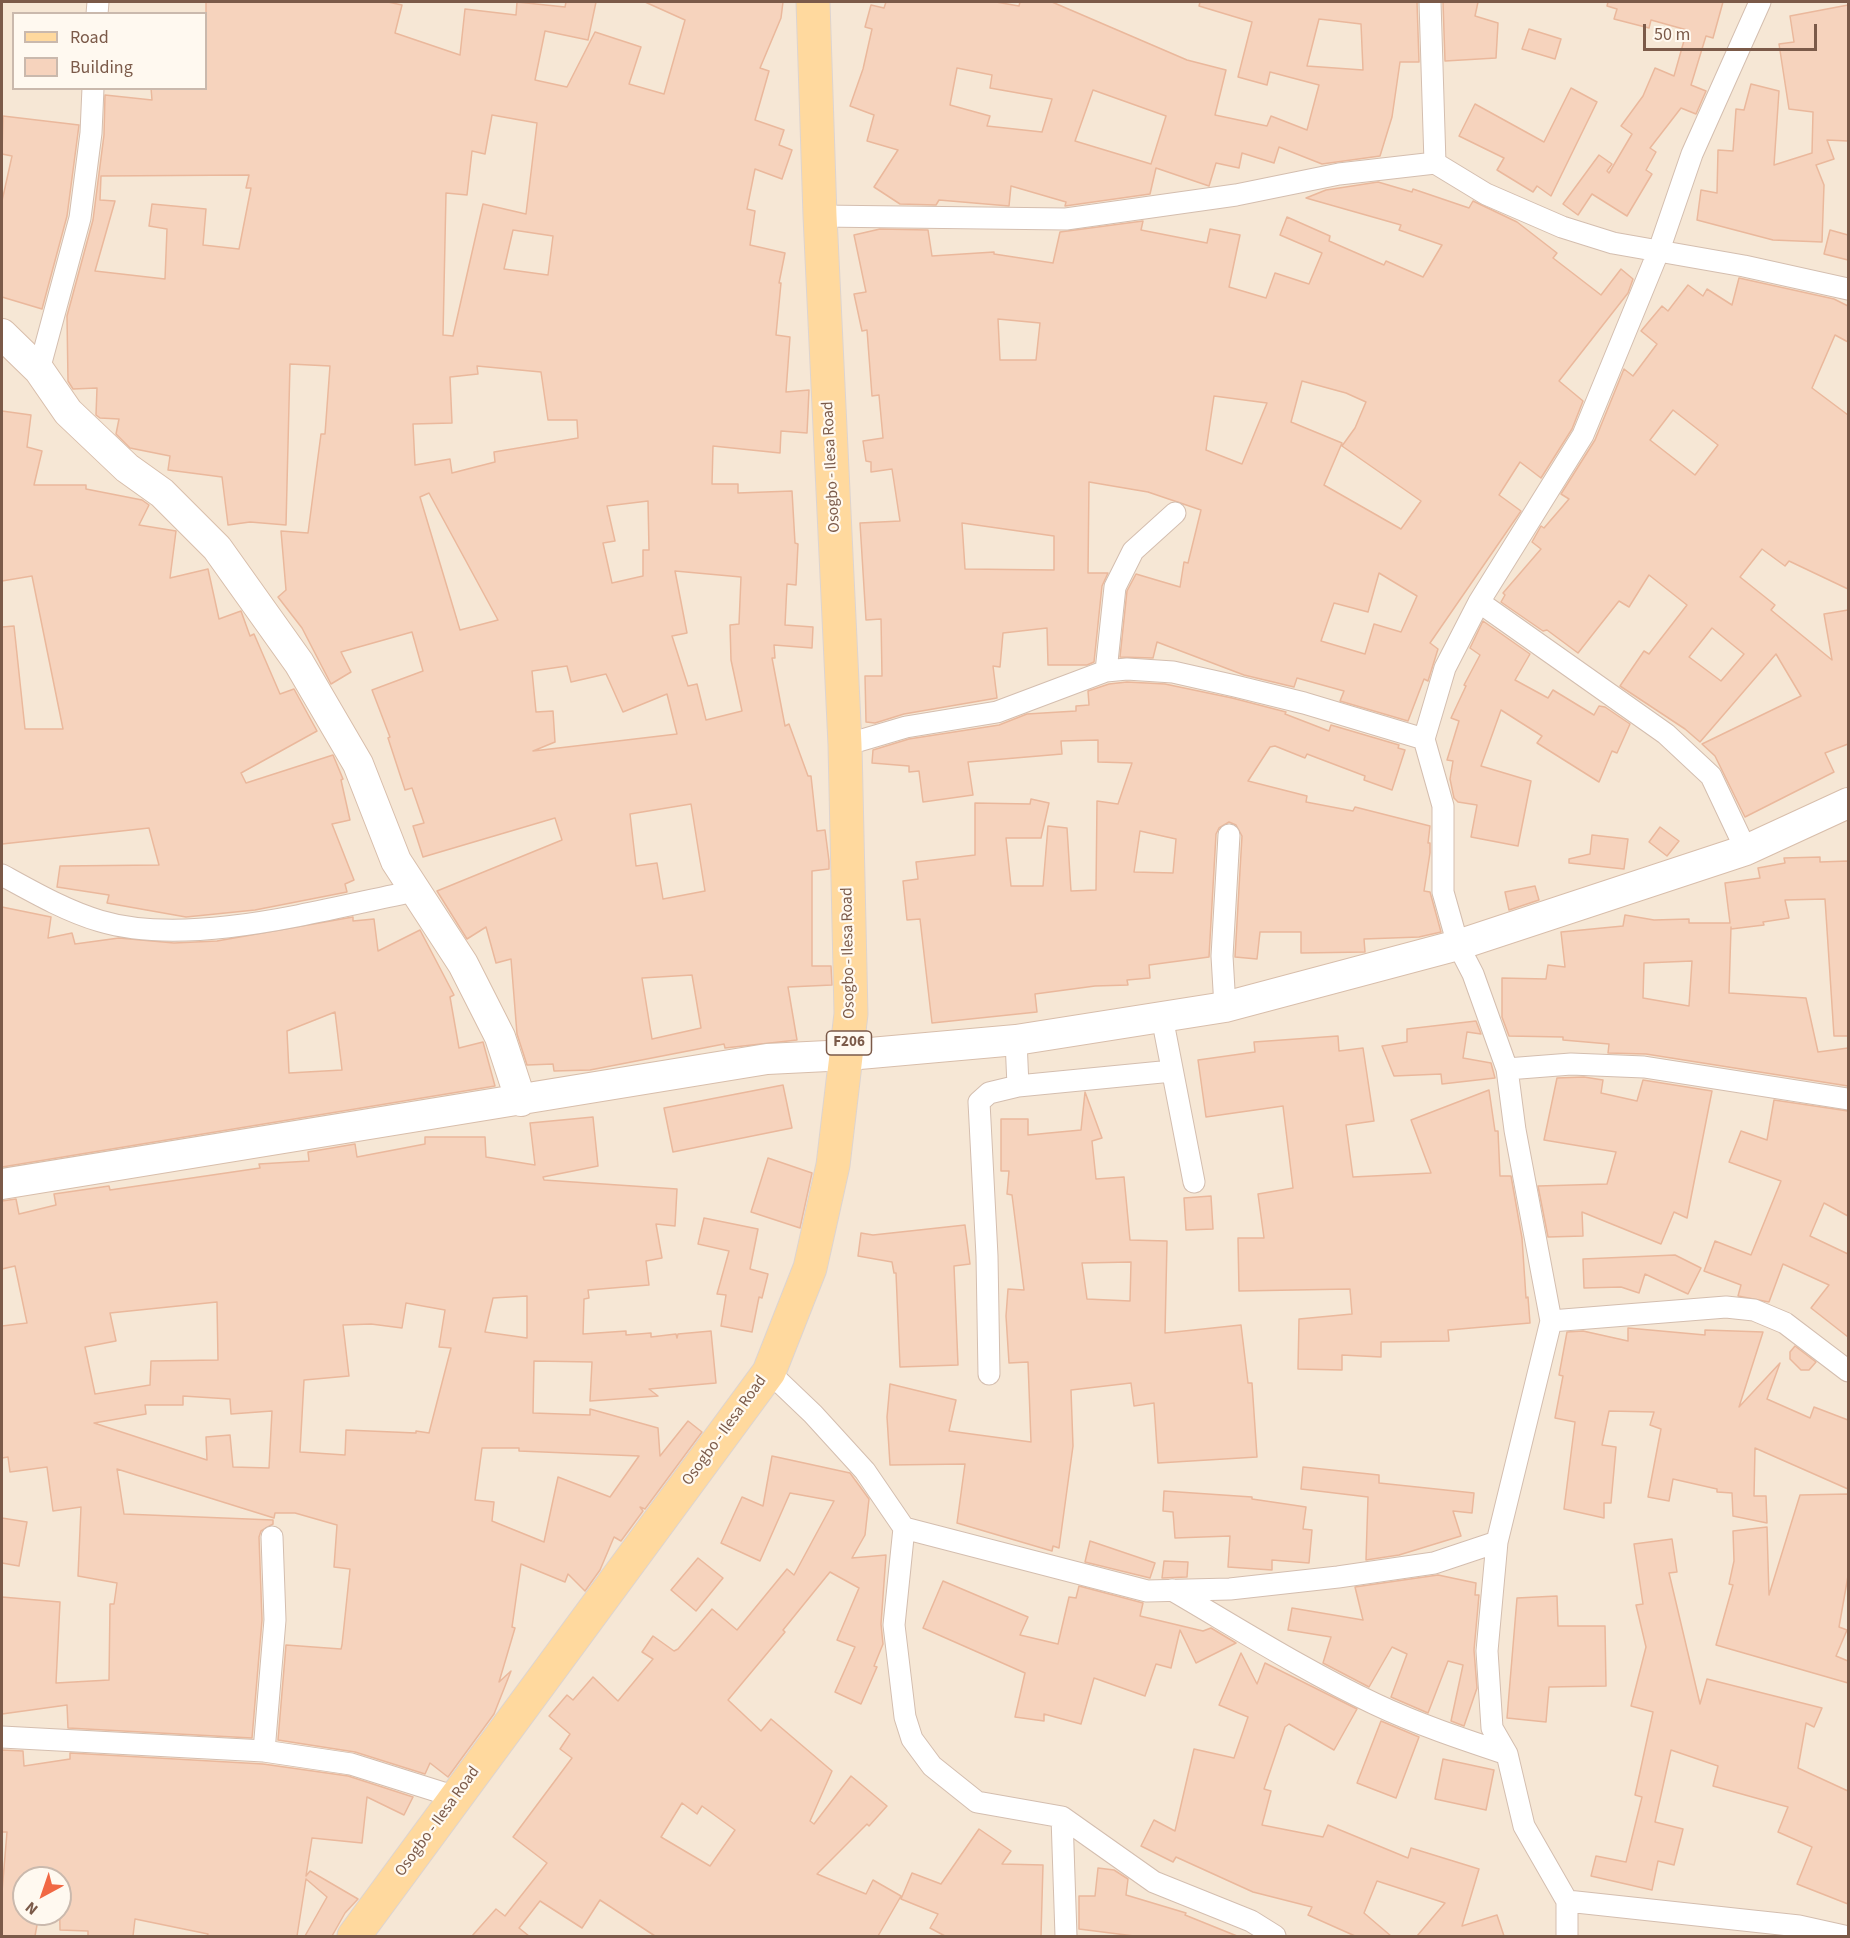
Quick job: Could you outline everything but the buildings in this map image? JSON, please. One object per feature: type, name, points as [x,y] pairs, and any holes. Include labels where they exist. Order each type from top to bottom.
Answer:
[{"type":"main road","name":"Osogbo - Ilesa Road","points":[[354,1936],[769,1372],[810,1268],[833,1165],[848,1055],[851,1014],[845,745],[820,216],[813,2]]},
{"type":"main road","points":[[2,334],[39,369],[68,412],[128,468],[162,493],[217,548],[268,617],[299,663],[358,764],[396,861],[463,964],[500,1037],[521,1101]]},
{"type":"main road","points":[[2,1184],[768,1059],[848,1055],[1016,1040],[1225,1007],[1458,945],[1746,850],[1848,804]]},
{"type":"street","points":[[1430,2],[1435,164]]},
{"type":"street","points":[[1567,1936],[1567,1901],[1524,1826],[1507,1754],[1492,1728],[1488,1651],[1497,1542],[1551,1321],[1515,1130],[1507,1069],[1473,974],[1458,945],[1443,892],[1443,806],[1424,739],[1445,668],[1479,602],[1583,435],[1659,250],[1692,153],[1760,2]]},
{"type":"street","points":[[39,369],[80,218],[91,133],[93,90]]},
{"type":"street","points":[[820,216],[1066,219],[1236,195],[1339,174],[1435,164],[1486,194],[1562,227],[1613,243],[1659,250],[1848,289]]},
{"type":"street","points":[[1106,671],[1115,587],[1133,551],[1175,513]]},
{"type":"street","points":[[1479,602],[1666,734],[1711,776],[1746,850]]},
{"type":"street","points":[[845,745],[906,727],[997,712],[1106,671],[1127,669],[1173,672],[1304,703],[1424,739]]},
{"type":"street","points":[[1225,1007],[1222,956],[1229,835]]},
{"type":"street","points":[[2,875],[55,903],[101,922],[148,930],[178,932],[273,919],[415,891]]},
{"type":"street","points":[[1162,1017],[1194,1182]]},
{"type":"street","points":[[1016,1040],[1018,1086]]},
{"type":"street","points":[[1507,1069],[1571,1065],[1644,1067],[1848,1099]]},
{"type":"street","points":[[989,1374],[987,1256],[979,1102],[989,1093],[1018,1086],[1172,1071]]},
{"type":"street","points":[[1551,1321],[1726,1307],[1754,1310],[1785,1323],[1848,1371]]},
{"type":"street","points":[[769,1372],[813,1414],[865,1470],[904,1528],[894,1625],[905,1717],[912,1739],[932,1766],[977,1802],[1062,1817],[1154,1882],[1251,1921],[1275,1936]]},
{"type":"street","points":[[904,1528],[1136,1588],[1172,1590],[1230,1589],[1349,1576],[1434,1563],[1497,1542]]},
{"type":"street","points":[[264,1751],[275,1620],[272,1537]]},
{"type":"street","points":[[1172,1590],[1291,1660],[1375,1704],[1446,1734],[1507,1754]]},
{"type":"street","points":[[2,1737],[264,1751],[351,1764],[456,1797]]},
{"type":"street","points":[[1062,1817],[1066,1936]]},
{"type":"street","points":[[1567,1901],[1799,1926],[1844,1936]]},
{"type":"shaded area","points":[[2,2],[1848,2],[1848,1936],[2,1936]]}]
